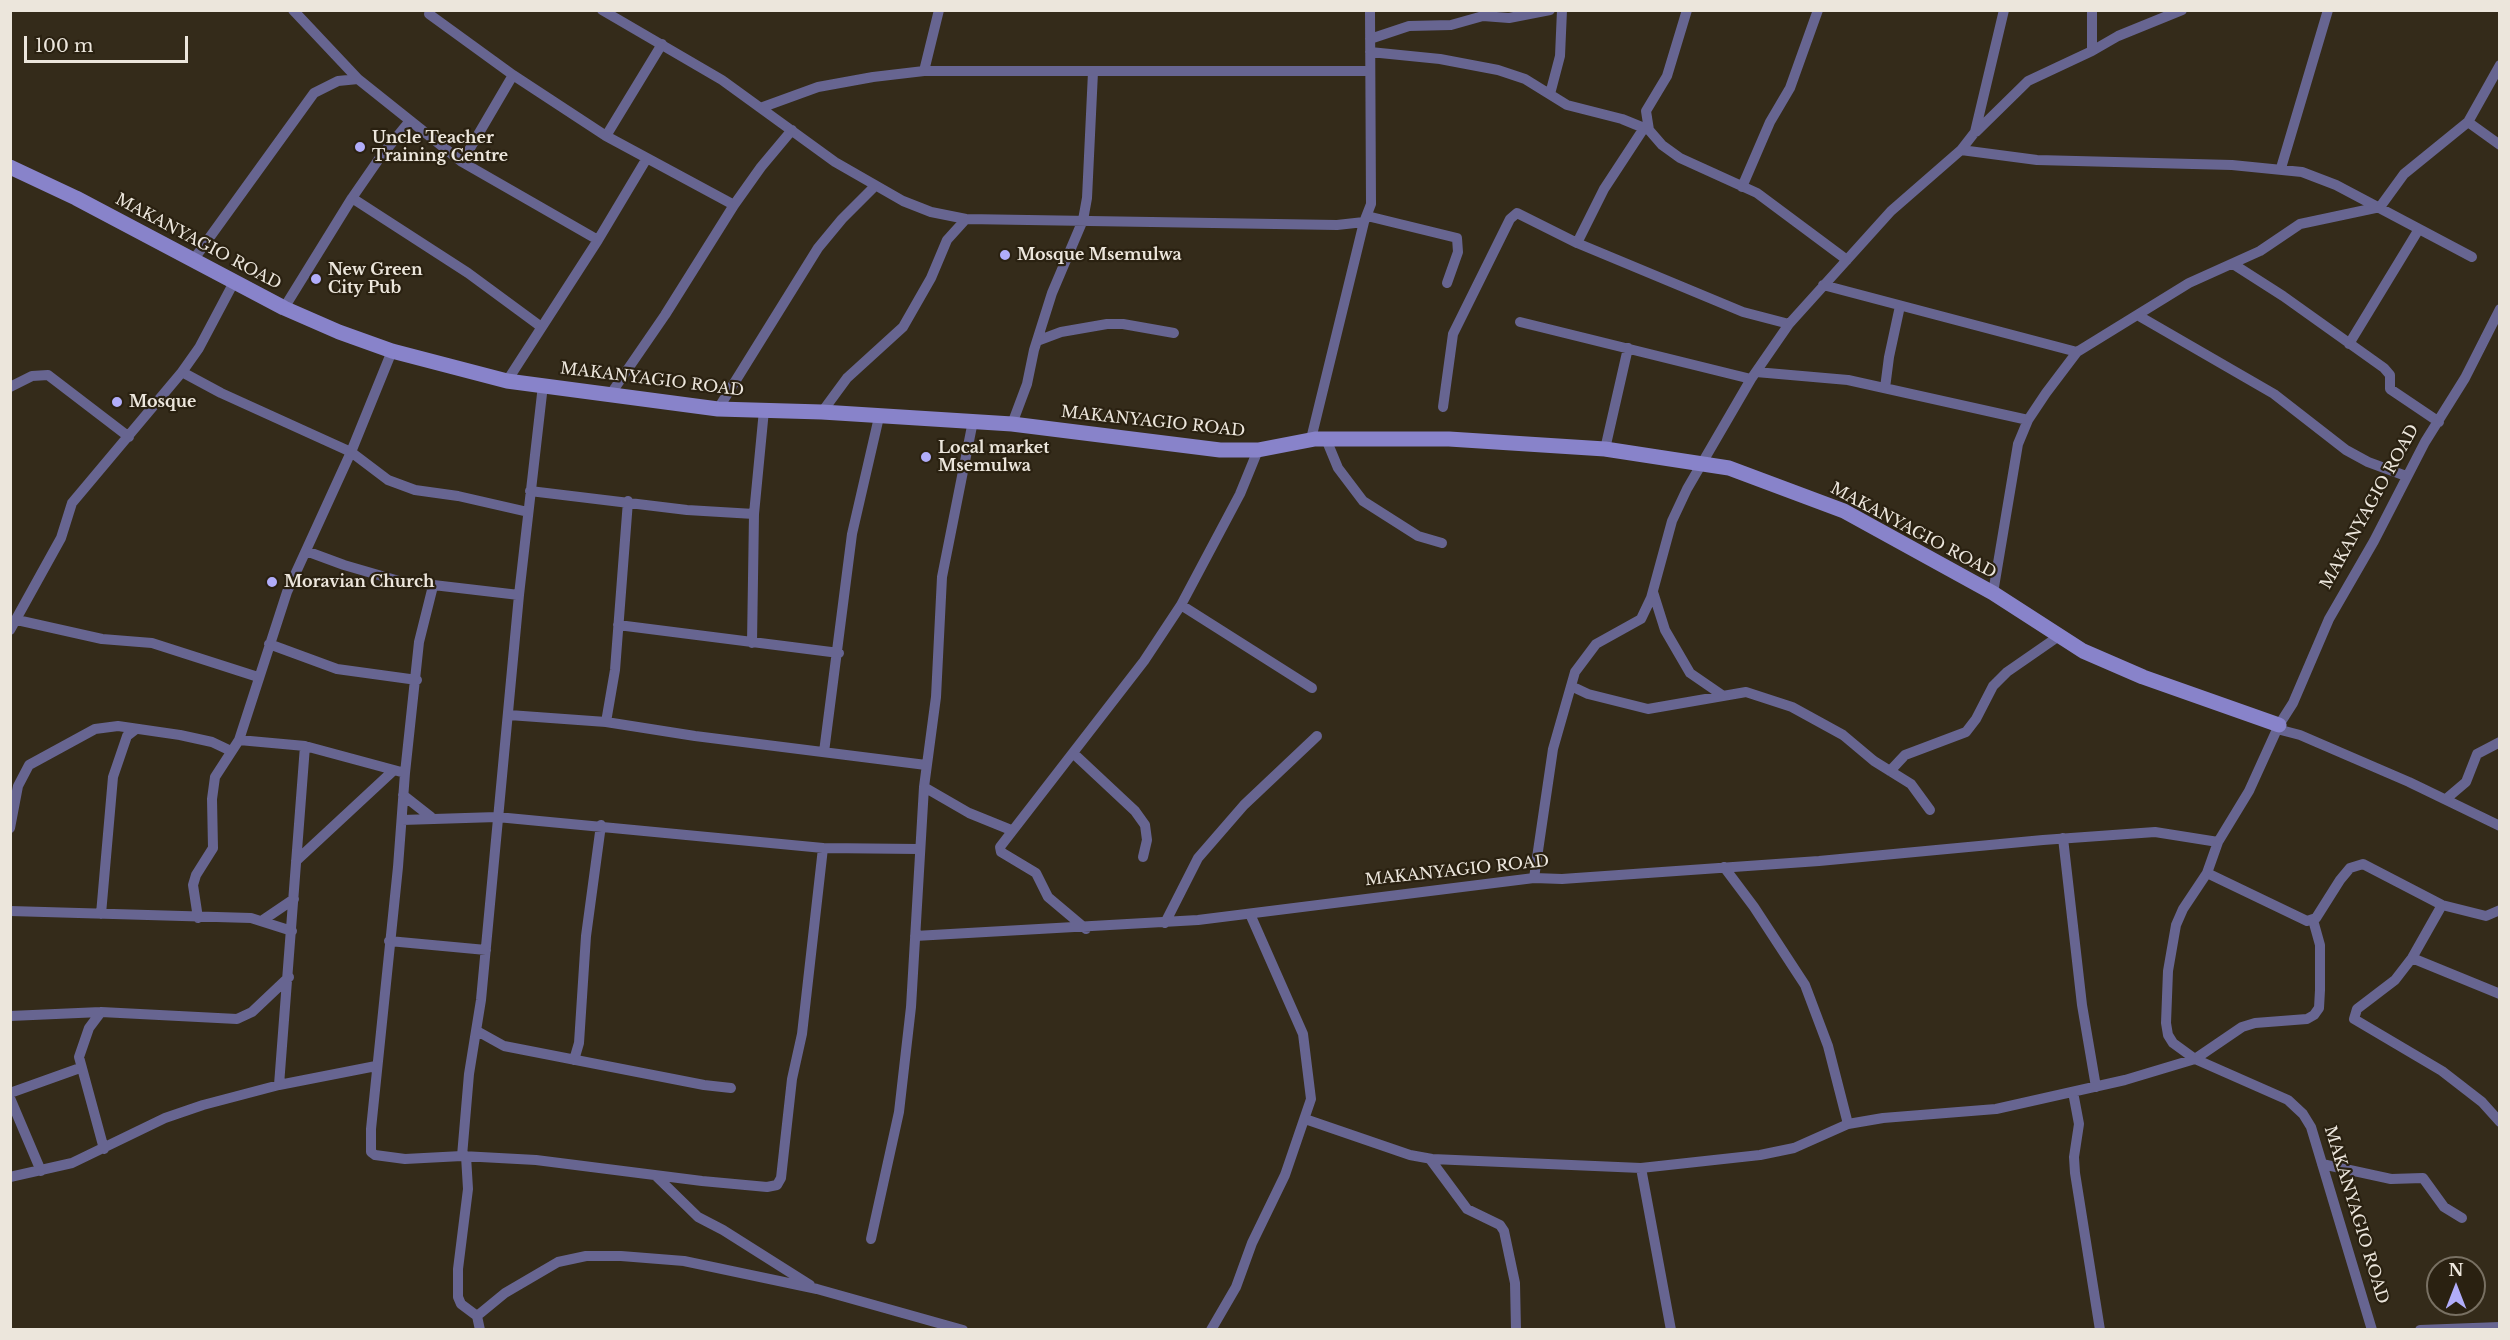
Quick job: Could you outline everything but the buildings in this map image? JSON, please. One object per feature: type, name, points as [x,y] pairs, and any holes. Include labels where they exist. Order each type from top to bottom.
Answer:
[{"type":"street","points":[[293,10],[358,80],[462,162],[598,240]]},
{"type":"street","points":[[602,10],[662,44],[763,107],[792,130],[875,186],[931,212],[966,219],[1337,225],[1365,219],[1457,238],[1458,252],[1447,283]]},
{"type":"street","points":[[924,71],[939,10]]},
{"type":"street","points":[[1370,10],[1371,204],[1365,219],[1318,439],[1364,501],[1418,536],[1442,543]]},
{"type":"street","points":[[1370,39],[1409,26],[1451,26],[1483,16],[1509,18],[1550,10]]},
{"type":"street","points":[[1550,94],[1560,56],[1562,10]]},
{"type":"street","points":[[1577,243],[1604,189],[1646,129],[1646,111],[1667,76],[1687,10]]},
{"type":"street","points":[[1742,186],[1770,122],[1790,88],[1818,10]]},
{"type":"street","points":[[1975,132],[2004,10]]},
{"type":"street","points":[[2092,10],[2090,33],[2092,51]]},
{"type":"street","points":[[1534,878],[1553,749],[1575,672],[1596,644],[1641,619],[1653,591],[1672,521],[1701,464],[1754,376],[1789,324],[1891,212],[1961,150],[1975,132],[2028,81],[2118,36],[2182,10]]},
{"type":"street","points":[[2281,168],[2328,10]]},
{"type":"street","points":[[429,14],[513,75],[606,136],[734,205]]},
{"type":"street","points":[[606,136],[662,44]]},
{"type":"street","points":[[1370,52],[1440,58],[1498,70],[1525,79],[1580,110],[1622,119],[1646,129],[1680,158],[1742,186],[1773,204],[1847,260]]},
{"type":"street","points":[[1993,593],[2018,444],[2028,420],[2077,352],[2189,284],[2274,243],[2300,225],[2380,207],[2404,174],[2468,122],[2499,65]]},
{"type":"street","points":[[763,107],[818,87],[924,71],[1370,71]]},
{"type":"street","points":[[1012,424],[1027,384],[1052,293],[1083,220],[1088,186],[1093,72]]},
{"type":"street","points":[[462,162],[513,75]]},
{"type":"street","points":[[194,259],[314,93],[338,81],[358,80]]},
{"type":"street","points":[[284,308],[352,198],[381,156],[410,122]]},
{"type":"street","points":[[2468,122],[2499,145]]},
{"type":"street","points":[[610,395],[665,315],[734,205],[761,167],[792,130]]},
{"type":"street","points":[[1961,150],[2086,164],[2281,168],[2302,171],[2336,184],[2472,257]]},
{"type":"street","points":[[507,381],[540,326],[598,240],[647,158]]},
{"type":"street","name":"MAKANYAGIO ROAD","points":[[10,167],[194,259],[284,308],[392,351],[507,381],[718,409],[822,412],[1012,424],[1220,450],[1258,450],[1318,439],[1449,439],[1605,449],[1729,468],[1844,510],[1993,593],[2083,651],[2143,677],[2278,727]]},
{"type":"street","points":[[718,409],[818,248],[842,219],[875,186]]},
{"type":"street","points":[[352,198],[468,273],[540,326]]},
{"type":"street","points":[[1443,406],[1453,333],[1510,219],[1515,214],[1522,214],[1577,243],[1743,312],[1789,324]]},
{"type":"street","points":[[822,412],[847,378],[903,327],[921,296],[947,240],[966,219]]},
{"type":"street","points":[[2349,344],[2419,229]]},
{"type":"street","points":[[2233,264],[2283,296],[2389,372],[2390,388],[2397,396],[2439,422]]},
{"type":"street","points":[[234,282],[199,348],[182,372],[72,503],[61,538],[14,625],[102,639],[152,643],[258,677]]},
{"type":"street","points":[[1823,285],[2077,352]]},
{"type":"street","points":[[1885,388],[1900,306]]},
{"type":"street","name":"MAKANYAGIO ROAD","points":[[2372,1329],[2312,1127],[2303,1114],[2288,1100],[2195,1059],[2174,1043],[2168,1035],[2168,971],[2176,925],[2182,909],[2207,873],[2218,842],[2248,792],[2278,727],[2293,703],[2329,619],[2499,309]]},
{"type":"street","points":[[2139,316],[2274,394],[2346,450],[2368,462],[2406,476]]},
{"type":"street","points":[[1520,322],[1754,376],[1821,376],[2028,420]]},
{"type":"street","points":[[1037,341],[1061,332],[1107,324],[1123,324],[1174,333]]},
{"type":"street","points":[[1605,449],[1628,348]]},
{"type":"street","points":[[198,918],[194,881],[213,848],[213,786],[219,768],[239,740],[287,592],[351,452],[392,351]]},
{"type":"street","points":[[182,372],[221,393],[351,452],[388,480],[415,490],[466,497],[493,506],[528,512]]},
{"type":"street","points":[[10,387],[32,376],[48,375],[129,437]]},
{"type":"street","points":[[480,1329],[477,1316],[461,1304],[458,1297],[458,1269],[468,1189],[464,1156],[469,1074],[477,1031],[486,950],[519,596],[543,385]]},
{"type":"street","points":[[752,643],[754,514],[764,410]]},
{"type":"street","points":[[824,752],[839,653],[852,534],[879,417]]},
{"type":"street","points":[[871,1239],[900,1112],[911,1007],[918,849],[926,765],[936,697],[942,577],[973,421]]},
{"type":"street","points":[[1086,928],[1048,897],[1035,873],[1001,852],[1000,847],[1144,661],[1181,605],[1236,503],[1258,450]]},
{"type":"street","points":[[530,491],[754,514]]},
{"type":"street","points":[[606,722],[618,625],[628,501]]},
{"type":"street","points":[[306,551],[373,574],[433,586],[519,596]]},
{"type":"street","points":[[433,586],[419,642],[417,680],[400,772],[403,795],[402,819],[376,1066],[371,1152],[381,1157],[397,1158],[464,1156],[555,1161],[655,1175],[766,1187],[777,1185],[781,1178],[792,1079],[802,1034],[823,848]]},
{"type":"street","points":[[1653,591],[1665,630],[1690,673],[1722,695]]},
{"type":"street","points":[[1181,605],[1312,688]]},
{"type":"street","points":[[618,625],[839,653]]},
{"type":"street","points":[[1890,771],[1905,755],[1966,732],[1976,719],[1993,686],[2007,672],[2059,636]]},
{"type":"street","points":[[269,645],[337,669],[417,680]]},
{"type":"street","points":[[1571,686],[1599,697],[1648,709],[1746,692],[1792,707],[1843,735],[1911,784],[1930,810]]},
{"type":"street","points":[[509,715],[606,722],[695,736],[926,765]]},
{"type":"street","points":[[245,723],[263,742]]},
{"type":"street","points":[[10,828],[11,813],[23,773],[40,757],[101,727],[136,729],[198,738],[231,751]]},
{"type":"street","points":[[2278,727],[2499,825]]},
{"type":"street","points":[[100,914],[113,777],[127,736],[136,729]]},
{"type":"street","points":[[1165,922],[1198,858],[1244,805],[1317,736]]},
{"type":"street","points":[[239,740],[305,746],[400,772]]},
{"type":"street","points":[[2446,800],[2466,782],[2477,754],[2499,742]]},
{"type":"street","points":[[279,1085],[281,1031],[289,977],[305,746]]},
{"type":"street","points":[[1073,753],[1135,811],[1145,825],[1147,840],[1143,857]]},
{"type":"street","points":[[296,861],[400,772]]},
{"type":"street","points":[[924,787],[969,813],[1011,830]]},
{"type":"street","points":[[403,795],[431,817]]},
{"type":"street","points":[[402,819],[497,817],[601,825],[823,848],[918,849]]},
{"type":"street","points":[[574,1060],[579,1043],[586,936],[601,825]]},
{"type":"street","name":"MAKANYAGIO ROAD","points":[[915,936],[1165,922],[1250,914],[1534,878],[1724,867],[2064,838],[2155,832],[2218,842]]},
{"type":"street","points":[[2064,838],[2082,1005],[2096,1087]]},
{"type":"street","points":[[1305,1119],[1410,1155],[1430,1159],[1641,1168],[1761,1155],[1794,1148],[1848,1124],[1883,1118],[1996,1109],[2096,1087],[2195,1059],[2242,1027],[2255,1023],[2314,1016],[2319,1008],[2320,945],[2313,920],[2350,868],[2363,864],[2442,905],[2486,916],[2499,910]]},
{"type":"street","points":[[1724,867],[1754,907],[1805,985],[1828,1046],[1848,1124]]},
{"type":"street","points":[[2207,873],[2305,920],[2313,920]]},
{"type":"street","points":[[263,920],[294,899]]},
{"type":"street","points":[[2442,905],[2412,958],[2384,991],[2357,1009],[2354,1019],[2442,1071],[2482,1102],[2499,1122]]},
{"type":"street","points":[[10,910],[263,920],[292,931]]},
{"type":"street","points":[[1211,1329],[1236,1287],[1256,1236],[1285,1176],[1311,1099],[1311,1082],[1303,1034],[1250,914]]},
{"type":"street","points":[[389,941],[486,950]]},
{"type":"street","points":[[2412,958],[2499,994]]},
{"type":"street","points":[[10,1016],[101,1012],[237,1019],[252,1012],[289,977]]},
{"type":"street","points":[[101,1012],[84,1040],[79,1057],[80,1068],[104,1149]]},
{"type":"street","points":[[477,1031],[499,1045],[704,1085],[731,1088]]},
{"type":"street","points":[[10,1177],[72,1163],[165,1118],[279,1085],[376,1066]]},
{"type":"street","points":[[10,1093],[80,1068]]},
{"type":"street","points":[[2073,1092],[2079,1124],[2074,1157],[2076,1182],[2100,1329]]},
{"type":"street","points":[[10,1098],[41,1171]]},
{"type":"street","points":[[1430,1159],[1467,1209],[1500,1225],[1507,1241],[1507,1255],[1515,1283],[1516,1329]]},
{"type":"street","points":[[2322,1164],[2391,1179],[2423,1178],[2444,1207],[2462,1218]]},
{"type":"street","points":[[1641,1168],[1671,1329]]},
{"type":"street","points":[[655,1175],[698,1217],[723,1230],[817,1289]]},
{"type":"street","points":[[477,1316],[534,1274],[558,1262],[586,1257],[684,1261],[817,1289],[963,1329]]},
{"type":"street","points":[[2420,1329],[2499,1328]]},
{"type":"street","points":[[2365,1329],[2372,1329]]},
{"type":"place","name":"Uncle Teacher Training Centre","points":[[360,147]]},
{"type":"place","name":"Mosque Msemulwa","points":[[1005,255]]},
{"type":"place","name":"New Green City Pub","points":[[316,279]]},
{"type":"place","name":"Mosque","points":[[117,402]]},
{"type":"place","name":"Local market Msemulwa","points":[[926,457]]},
{"type":"place","name":"Moravian Church","points":[[272,582]]}]
